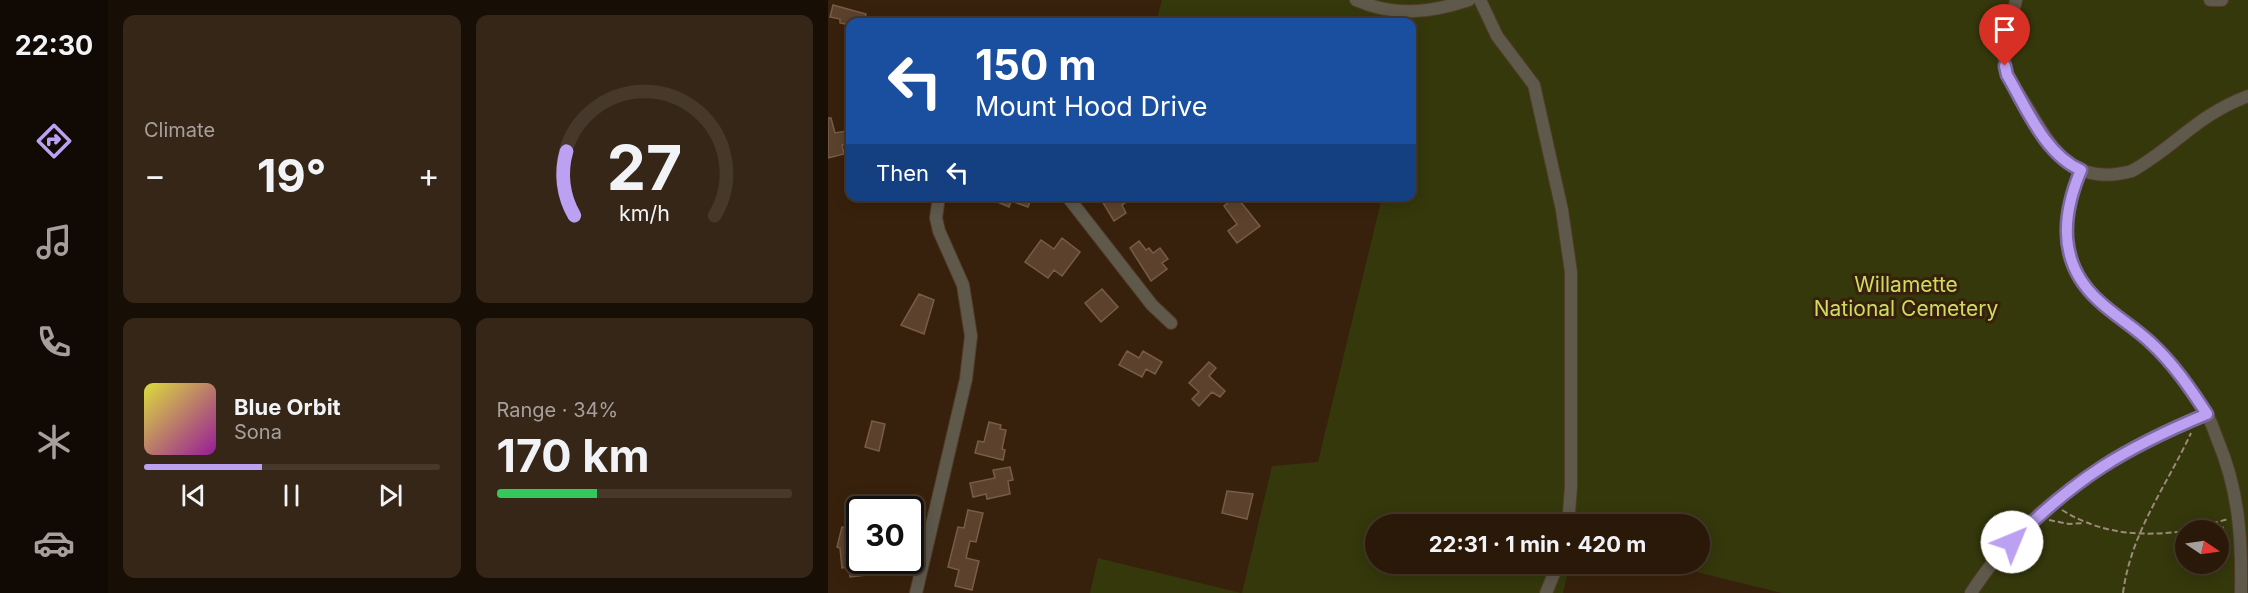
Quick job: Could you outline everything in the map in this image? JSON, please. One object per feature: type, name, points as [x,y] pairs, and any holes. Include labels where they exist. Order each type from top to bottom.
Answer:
[{"type":"street","points":[[1356,0],[1392,12],[1416,13],[1445,8],[1469,0]]},
{"type":"street","points":[[1480,0],[1497,36],[1534,85],[1568,243],[1571,272],[1571,488],[1569,514]]},
{"type":"street","points":[[2016,0],[2004,56],[2007,75],[2050,147],[2069,165],[2087,174],[2103,175],[2132,171],[2208,114],[2248,96]]},
{"type":"street","points":[[2210,0],[2222,0]]},
{"type":"street","points":[[2081,170],[2069,200],[2066,225],[2069,252],[2082,281],[2098,301],[2162,353],[2203,416],[2227,465],[2240,521],[2241,593]]},
{"type":"street","points":[[916,593],[966,379],[971,336],[963,285],[939,231],[936,208],[938,201]]},
{"type":"street","points":[[1071,201],[1152,305],[1171,323]]},
{"type":"street","points":[[1971,593],[1999,555],[2051,504],[2084,477],[2136,445],[2203,416]]},
{"type":"street","points":[[1546,593],[1554,574]]},
{"type":"path","points":[[2123,593],[2138,534],[2203,416]]},
{"type":"path","points":[[2051,504],[2085,524]]},
{"type":"path","points":[[2037,517],[2057,523],[2085,524],[2117,532],[2138,534],[2175,532]]},
{"type":"path","points":[[2229,523],[2240,521]]},
{"type":"path","points":[[2229,523],[2240,521]]},
{"type":"green space","name":"Willamette National Cemetery","points":[[1162,0],[2248,0],[2248,593],[1782,593],[1705,574],[1710,574],[1710,514],[1365,514],[1365,574],[1568,574],[1563,593],[1242,593],[1272,466],[1318,462],[1381,201],[1416,201],[1416,18],[1157,18]]},
{"type":"green space","points":[[1098,558],[1241,593],[1090,593]]},
{"type":"building","points":[[833,5],[866,14],[865,18],[846,18],[846,24],[840,23],[840,19],[830,17]]},
{"type":"building","points":[[828,118],[831,118],[835,133],[846,131],[846,144],[842,145],[844,154],[828,158]]},
{"type":"building","points":[[995,201],[1011,201],[1009,207]]},
{"type":"building","points":[[1011,201],[1030,201],[1028,207]]},
{"type":"building","points":[[1102,201],[1128,201],[1122,205],[1126,213],[1114,221]]},
{"type":"building","points":[[1230,201],[1240,201],[1260,226],[1237,243],[1228,231],[1237,224],[1224,206]]},
{"type":"building","points":[[1062,238],[1080,252],[1062,276],[1054,270],[1048,278],[1025,262],[1041,240],[1054,249]]},
{"type":"building","points":[[1139,241],[1146,250],[1149,248],[1153,253],[1160,248],[1168,259],[1162,263],[1167,269],[1151,281],[1130,248]]},
{"type":"building","points":[[1102,289],[1118,307],[1101,322],[1085,303]]},
{"type":"building","points":[[919,294],[934,300],[924,334],[901,325]]},
{"type":"building","points":[[1127,351],[1139,358],[1143,351],[1162,362],[1155,374],[1146,369],[1142,377],[1119,365]]},
{"type":"building","points":[[1209,362],[1216,368],[1209,376],[1225,391],[1220,397],[1212,392],[1199,406],[1192,399],[1199,392],[1189,383]]},
{"type":"building","points":[[872,421],[885,424],[879,451],[865,447]]},
{"type":"building","points":[[989,422],[1001,425],[1000,429],[1006,430],[1002,449],[1005,450],[1003,460],[975,453],[978,441],[984,442]]},
{"type":"building","points":[[1010,467],[1013,480],[1008,481],[1010,494],[987,499],[986,494],[973,497],[970,483],[995,478],[993,470]]},
{"type":"building","points":[[1227,491],[1253,494],[1247,519],[1222,513]]},
{"type":"building","points":[[968,510],[983,513],[976,542],[970,541],[966,558],[979,561],[972,590],[955,586],[959,570],[948,567],[958,527],[964,528]]},
{"type":"building","points":[[842,527],[846,528],[846,567],[842,568],[840,548],[837,547]]},
{"type":"building","points":[[850,574],[866,574],[866,575],[850,577]]},
{"type":"route","points":[[2005,66],[2007,75],[2050,147],[2069,165],[2081,170],[2069,200],[2066,214],[2066,238],[2074,266],[2082,281],[2098,301],[2162,353],[2207,414],[2136,445],[2084,477],[2053,502],[2012,542]]}]
